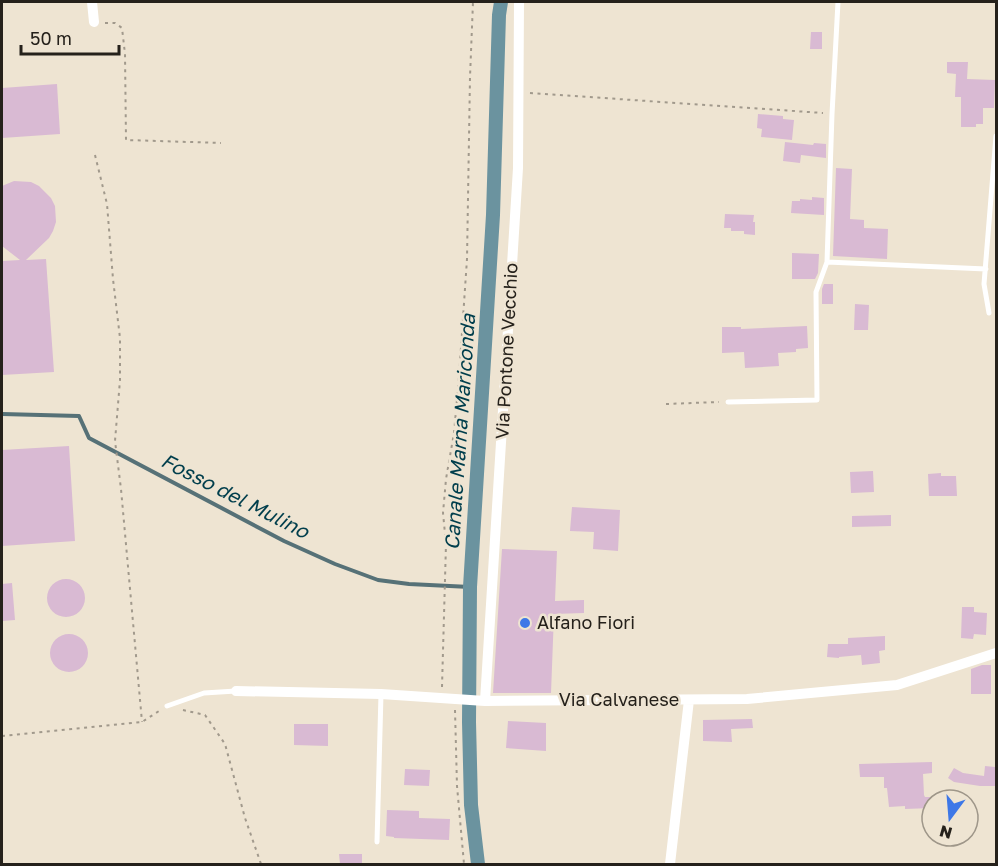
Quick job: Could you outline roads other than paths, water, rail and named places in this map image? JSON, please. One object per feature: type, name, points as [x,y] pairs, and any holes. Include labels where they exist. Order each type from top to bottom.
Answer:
[{"type":"street","points":[[92,2],[94,22]]},
{"type":"street","name":"Via Pontone Vecchio","points":[[482,700],[518,168],[519,2]]},
{"type":"street","name":"Via Calvanese","points":[[236,691],[381,694],[482,700],[747,699],[897,685],[996,653]]},
{"type":"street","points":[[670,864],[689,700]]},
{"type":"lane","points":[[728,402],[817,400],[816,291],[827,262],[838,2]]},
{"type":"lane","points":[[989,313],[984,284],[996,136]]},
{"type":"lane","points":[[827,262],[986,269]]},
{"type":"lane","points":[[167,706],[204,693],[236,691]]},
{"type":"lane","points":[[376,842],[381,694]]},
{"type":"waterway","name":"Canale Marna Mariconda","points":[[478,864],[471,805],[470,587],[493,215],[501,2]]},
{"type":"waterway","name":"Fosso del Mulino","points":[[2,414],[79,416],[89,438],[284,541],[378,580],[470,587]]},
{"type":"place","name":"Alfano Fiori","points":[[525,623]]}]
